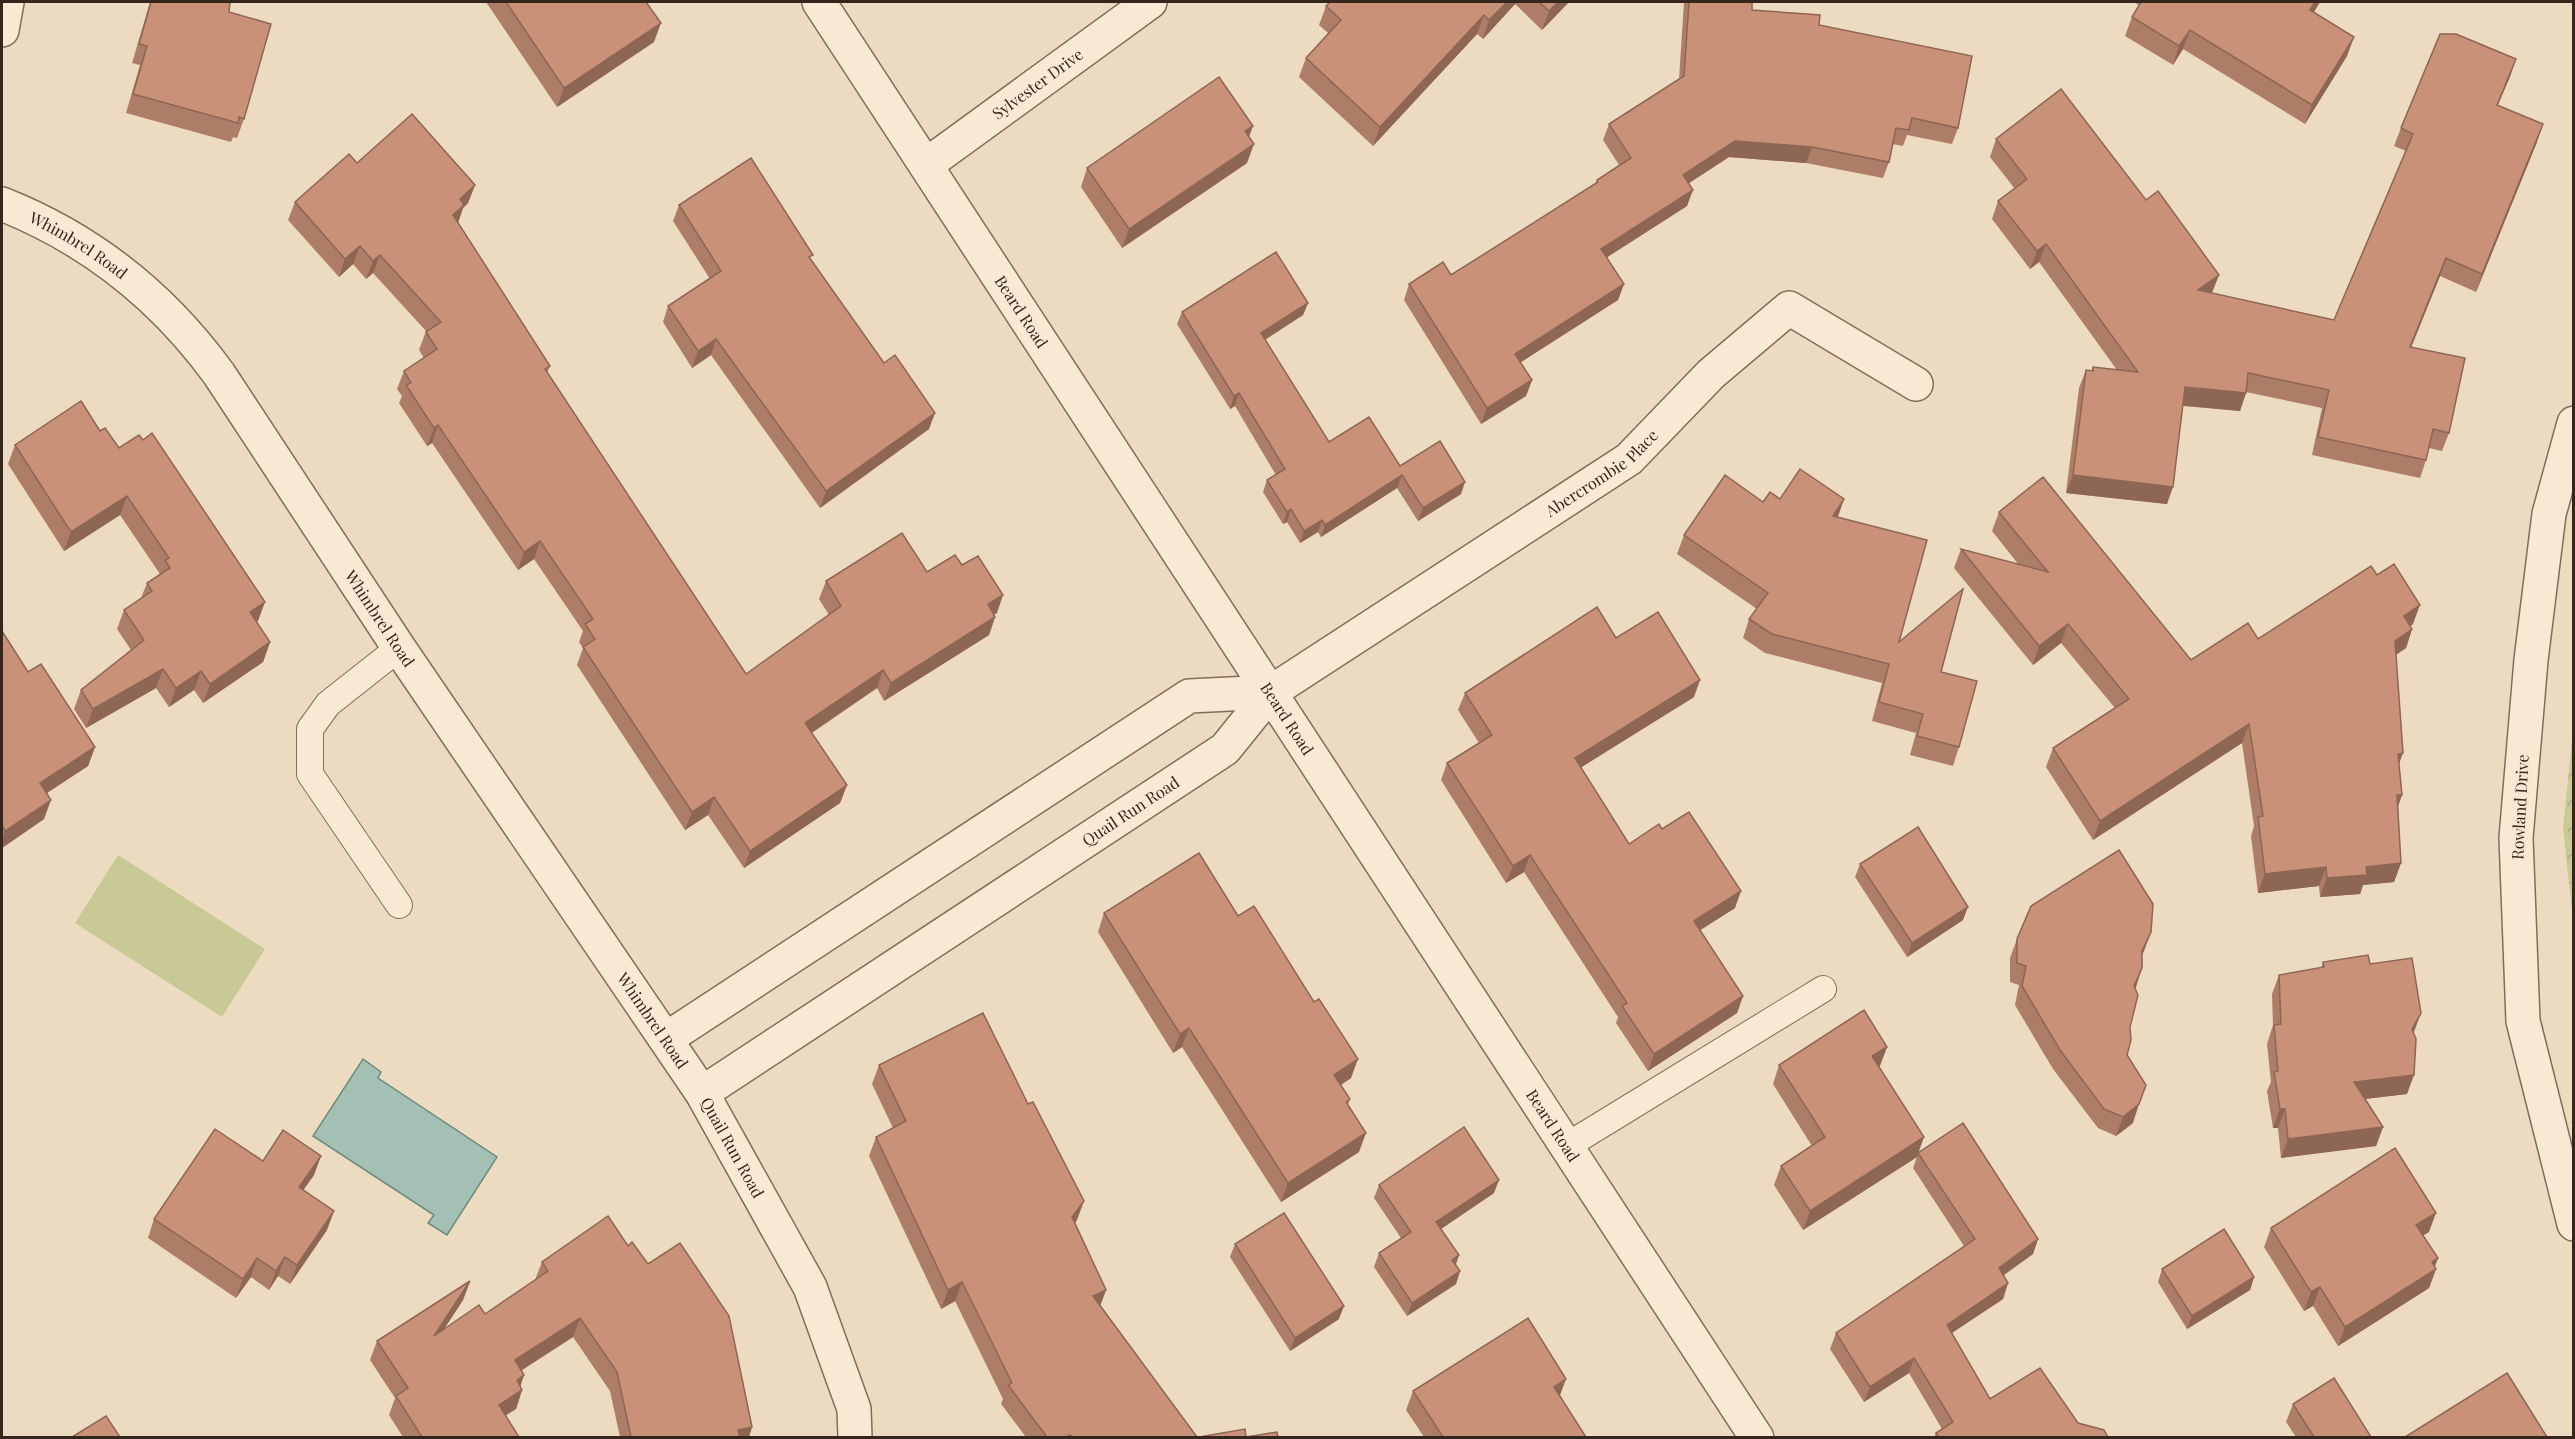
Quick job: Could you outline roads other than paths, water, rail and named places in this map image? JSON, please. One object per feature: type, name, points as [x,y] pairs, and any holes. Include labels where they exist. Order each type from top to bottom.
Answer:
[{"type":"street","points":[[2,30],[7,2]]},
{"type":"street","name":"Beard Road","points":[[819,2],[1271,692],[1565,1147],[1757,1437]]},
{"type":"street","name":"Sylvester Drive","points":[[926,165],[1150,2]]},
{"type":"street","name":"Whimbrel Road","points":[[2,204],[65,233],[94,251],[164,308],[196,343],[399,648],[702,1093]]},
{"type":"street","name":"Abercrombie Place","points":[[1271,692],[1629,459],[1712,374],[1789,309],[1916,384]]},
{"type":"street","name":"Rowland Drive","points":[[2574,423],[2549,514],[2530,660],[2516,838],[2523,1021],[2574,1224]]},
{"type":"street","points":[[666,1040],[1189,696],[1271,692]]},
{"type":"street","name":"Quail Run Road","points":[[855,1437],[854,1408],[810,1287],[702,1093],[1225,749],[1271,692]]},
{"type":"lane","points":[[399,648],[328,704],[310,729],[310,774],[399,905]]},
{"type":"lane","points":[[1565,1147],[1823,989]]}]
